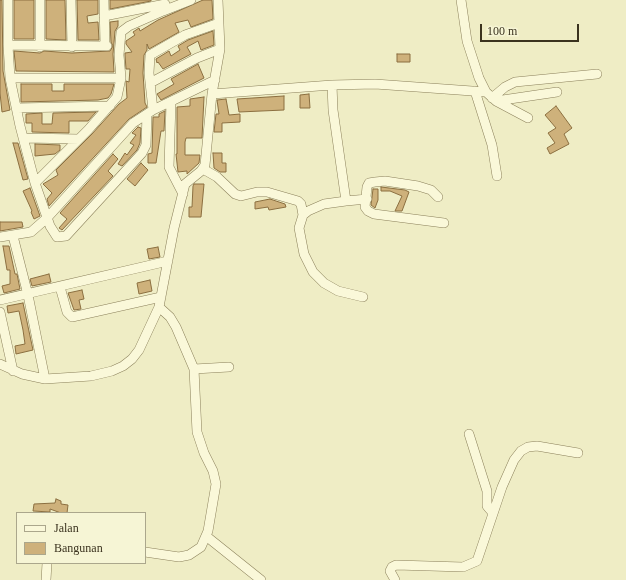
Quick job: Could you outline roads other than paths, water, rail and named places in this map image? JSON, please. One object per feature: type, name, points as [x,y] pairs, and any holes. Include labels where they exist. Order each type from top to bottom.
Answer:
[{"type":"street","points":[[8,0],[10,78],[35,183],[47,218],[57,237],[66,236],[142,153],[146,145],[150,112],[148,60],[151,54],[185,35],[219,23]]},
{"type":"street","points":[[40,0],[40,47]]},
{"type":"street","points":[[71,0],[72,47]]},
{"type":"street","points":[[8,45],[40,47],[106,46],[104,0]]},
{"type":"street","points":[[104,16],[191,0]]},
{"type":"street","points":[[0,364],[12,371],[33,378],[45,379],[100,374],[123,366],[132,359],[139,350],[159,307],[182,194],[188,180],[203,169],[206,161],[212,94],[220,49],[218,0]]},
{"type":"street","points":[[461,0],[468,40],[479,78],[491,97]]},
{"type":"street","points":[[35,183],[80,139],[110,106],[119,93],[121,78],[119,55],[121,32],[164,5]]},
{"type":"street","points":[[150,83],[197,58],[220,49]]},
{"type":"street","points":[[491,97],[515,82],[597,74]]},
{"type":"street","points":[[10,78],[121,78]]},
{"type":"street","points":[[0,237],[31,232],[47,218],[130,126],[150,112],[215,80]]},
{"type":"street","points":[[212,94],[332,85],[399,85],[475,91],[491,97],[528,118]]},
{"type":"street","points":[[332,85],[333,110],[346,201]]},
{"type":"street","points":[[475,91],[492,144],[497,176]]},
{"type":"street","points":[[491,97],[557,92]]},
{"type":"street","points":[[171,102],[169,167],[182,194]]},
{"type":"street","points":[[17,108],[110,106]]},
{"type":"street","points":[[24,138],[80,139]]},
{"type":"street","points":[[203,169],[217,177],[234,194],[241,196],[257,192],[267,192],[298,201],[301,204],[303,215],[299,228],[304,254],[313,272],[324,283],[338,291],[363,297]]},
{"type":"street","points":[[438,197],[427,188],[385,181],[369,183],[366,208],[374,214],[444,223]]},
{"type":"street","points":[[303,215],[324,204],[367,199]]},
{"type":"street","points":[[13,236],[28,295],[45,379]]},
{"type":"street","points":[[0,299],[28,295],[168,261]]},
{"type":"street","points":[[60,287],[67,312],[72,317],[161,296]]},
{"type":"street","points":[[146,552],[184,556],[201,547],[206,536],[216,484],[213,471],[204,453],[197,432],[194,369],[176,327],[170,317],[159,307]]},
{"type":"street","points":[[0,312],[12,371]]},
{"type":"street","points":[[194,369],[229,367]]},
{"type":"street","points":[[469,434],[487,491],[487,506],[493,513]]},
{"type":"street","points":[[395,580],[390,571],[392,567],[396,565],[463,567],[473,564],[479,558],[493,513],[514,460],[521,451],[528,447],[537,446],[578,453]]},
{"type":"street","points":[[206,536],[261,580]]},
{"type":"street","points":[[46,580],[47,564]]}]
